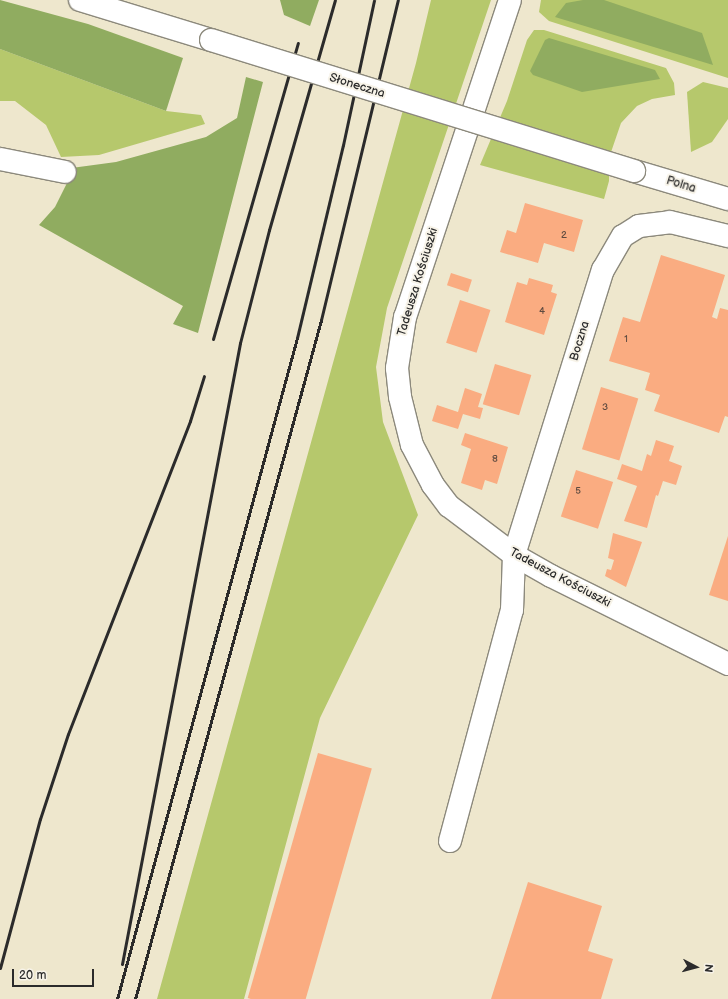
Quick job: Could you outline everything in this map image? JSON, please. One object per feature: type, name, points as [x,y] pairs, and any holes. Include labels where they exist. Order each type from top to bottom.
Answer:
[{"type":"street","name":"Słoneczna","points":[[80,0],[634,171]]},
{"type":"street","name":"Tadeusza Kościuszki","points":[[510,0],[414,290],[401,337],[397,368],[406,424],[421,466],[449,506],[468,523],[514,555],[551,576],[728,664]]},
{"type":"street","points":[[0,159],[65,172]]},
{"type":"street","name":"Polna","points":[[634,171],[727,194]]},
{"type":"street","name":"Boczna","points":[[450,841],[512,610],[514,555],[599,279],[614,249],[633,229],[660,222],[694,226],[728,236]]},
{"type":"green space","points":[[0,0],[88,24],[183,58],[166,111],[0,49]]},
{"type":"green space","points":[[280,0],[319,0],[310,26],[284,15]]},
{"type":"green space","points":[[431,0],[491,0],[387,308],[376,367],[383,422],[418,515],[320,718],[244,999],[157,999],[416,63]]},
{"type":"green space","points":[[541,0],[728,0],[728,78],[549,21],[539,12]]},
{"type":"green space","points":[[583,0],[604,0],[702,33],[713,65],[555,17],[566,3]]},
{"type":"green space","points":[[534,30],[544,30],[666,68],[674,83],[675,95],[652,99],[637,106],[621,123],[609,158],[609,181],[604,199],[480,165],[507,101],[527,40]]},
{"type":"green space","points":[[549,38],[655,70],[660,79],[582,92],[533,75],[530,71],[545,40]]},
{"type":"green space","points":[[0,49],[166,111],[201,115],[205,124],[99,155],[61,157],[46,125],[15,101],[0,101]]},
{"type":"green space","points":[[246,77],[263,82],[198,333],[173,324],[183,306],[39,225],[55,207],[68,181],[64,169],[116,162],[206,137],[237,118]]},
{"type":"green space","points":[[703,82],[728,88],[728,119],[712,142],[691,152],[687,92]]},
{"type":"building","points":[[525,203],[583,220],[574,252],[544,243],[538,263],[500,252],[507,230],[516,233]]},
{"type":"building","points":[[661,255],[725,275],[712,317],[717,319],[720,308],[728,310],[728,417],[725,416],[719,433],[654,411],[660,395],[645,390],[650,373],[609,361],[623,317],[640,322]]},
{"type":"building","points":[[451,273],[472,280],[468,292],[447,285]]},
{"type":"building","points":[[529,278],[553,285],[551,292],[557,294],[544,335],[505,322],[517,282],[527,285]]},
{"type":"building","points":[[460,300],[490,310],[477,353],[446,343]]},
{"type":"building","points":[[495,364],[531,375],[519,415],[483,404]]},
{"type":"building","points":[[601,387],[638,398],[619,461],[582,449]]},
{"type":"building","points":[[465,388],[482,394],[478,407],[483,408],[480,419],[463,414],[458,429],[432,421],[437,405],[458,412]]},
{"type":"building","points":[[465,433],[508,447],[497,484],[485,480],[482,490],[461,483],[471,449],[461,445]]},
{"type":"building","points":[[656,440],[674,446],[669,461],[682,466],[676,485],[663,481],[658,496],[656,495],[647,528],[624,521],[637,486],[617,479],[622,464],[642,471],[647,454],[651,456]]},
{"type":"building","points":[[576,470],[613,482],[598,529],[561,517]]},
{"type":"building","points":[[613,533],[642,542],[626,587],[605,576],[607,569],[611,570],[614,560],[608,558]]},
{"type":"building","points":[[728,536],[728,601],[709,595]]},
{"type":"building","points":[[318,753],[372,768],[306,999],[248,998]]},
{"type":"building","points":[[528,882],[602,906],[588,951],[613,959],[601,999],[491,999]]},
{"type":"railway","points":[[122,964],[240,343],[269,230],[335,0]]},
{"type":"railway","points":[[117,999],[297,338],[343,145],[374,0]]},
{"type":"railway","points":[[135,999],[321,320],[398,0]]},
{"type":"railway","points":[[213,339],[298,43]]},
{"type":"railway","points":[[0,968],[40,819],[68,734],[190,421],[204,376]]}]
